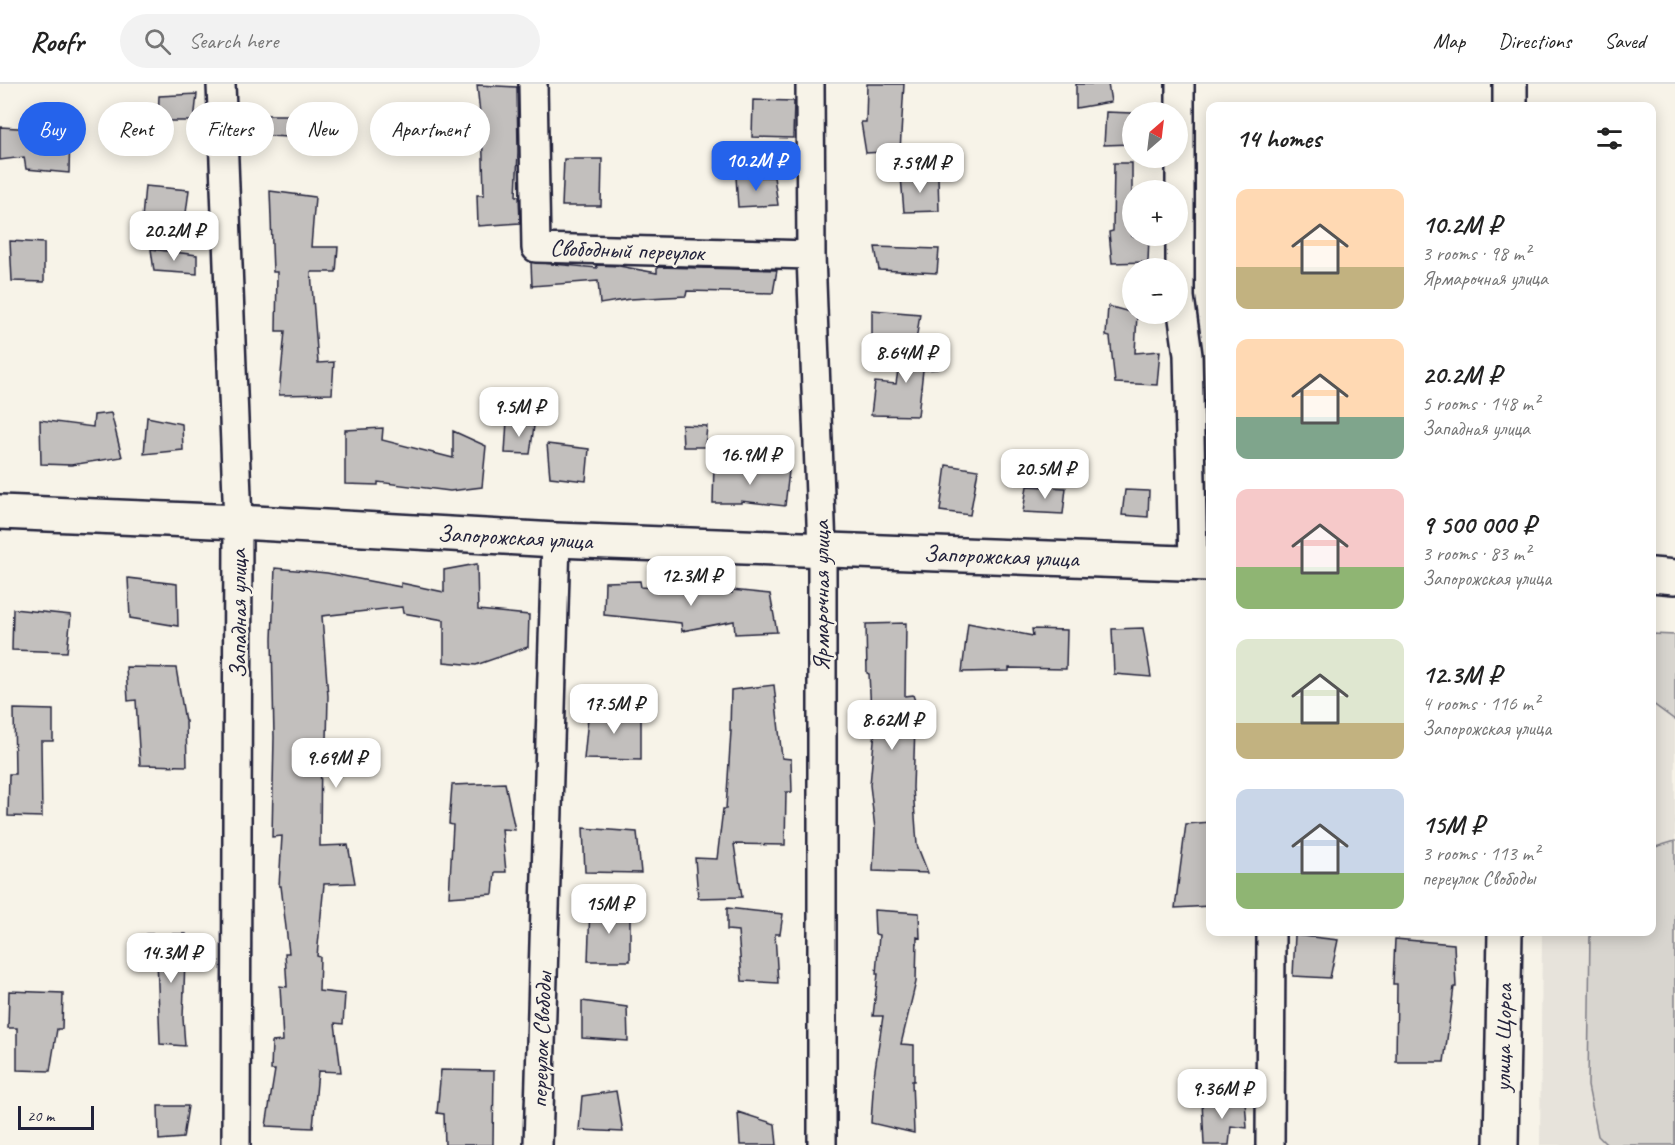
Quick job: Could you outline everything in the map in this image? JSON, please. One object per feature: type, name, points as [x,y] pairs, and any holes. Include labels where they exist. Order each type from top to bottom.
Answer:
[{"type":"street","name":"Западная улица","points":[[221,84],[238,522],[236,1145]]},
{"type":"street","name":"Свободный переулок","points":[[533,84],[536,248],[811,255]]},
{"type":"street","name":"Ярмарочная улица","points":[[810,84],[811,255],[822,549],[822,1145]]},
{"type":"street","points":[[1180,84],[1180,297],[1188,355],[1202,564]]},
{"type":"street","points":[[1510,84],[1510,102]]},
{"type":"street","name":"Запорожская улица","points":[[0,512],[238,522],[555,540],[1202,564]]},
{"type":"street","name":"переулок Свободы","points":[[538,1145],[555,540]]},
{"type":"street","points":[[1656,575],[1675,577]]},
{"type":"street","points":[[1270,1145],[1271,936]]},
{"type":"street","name":"улица Щорса","points":[[1502,1145],[1505,936]]},
{"type":"shaded area","points":[[1656,634],[1675,635],[1675,720],[1656,706]]},
{"type":"shaded area","points":[[1656,706],[1675,720],[1675,1145],[1540,1145],[1542,936],[1656,936]]},
{"type":"shaded area","points":[[1675,841],[1675,1145],[1607,1145],[1598,1136],[1588,1086],[1590,936],[1656,936],[1656,847]]},
{"type":"building","points":[[867,84],[904,84],[900,151],[866,153],[861,122],[866,122]]},
{"type":"building","points":[[1076,84],[1108,84],[1111,102],[1076,108]]},
{"type":"building","points":[[477,85],[517,87],[516,196],[519,196],[520,223],[478,226],[477,195],[484,195],[483,156],[490,156],[490,102],[479,102]]},
{"type":"building","points":[[197,94],[196,102],[186,102],[186,121],[174,121],[174,102],[159,102],[159,96]]},
{"type":"building","points":[[753,100],[794,101],[793,138],[752,137]]},
{"type":"building","points":[[1106,112],[1122,113],[1122,144],[1104,145]]},
{"type":"building","points":[[274,115],[286,115],[286,137],[274,136]]},
{"type":"building","points":[[0,127],[18,128],[18,156],[69,156],[69,173],[26,169],[24,157],[0,160]]},
{"type":"building","points":[[564,159],[602,159],[601,206],[562,206]]},
{"type":"building","points":[[1114,163],[1122,163],[1122,168],[1132,168],[1132,180],[1122,180],[1122,246],[1149,246],[1148,258],[1122,258],[1122,263],[1112,263],[1109,232],[1113,231]]},
{"type":"building","points":[[736,177],[774,177],[778,205],[738,207]]},
{"type":"building","points":[[901,177],[938,177],[939,211],[904,212]]},
{"type":"building","points":[[145,186],[189,190],[186,213],[142,218]]},
{"type":"building","points":[[270,191],[315,197],[311,247],[338,247],[336,272],[311,272],[318,363],[334,362],[332,394],[279,395],[285,331],[276,331],[277,272],[273,272]]},
{"type":"building","points":[[10,241],[44,243],[44,282],[12,281]]},
{"type":"building","points":[[875,247],[939,249],[937,273],[879,270]]},
{"type":"building","points":[[151,249],[197,255],[197,274],[154,271]]},
{"type":"building","points":[[531,262],[597,268],[596,265],[619,266],[657,273],[657,267],[777,270],[773,293],[687,291],[686,296],[630,299],[600,304],[598,281],[532,286]]},
{"type":"building","points":[[1108,306],[1122,310],[1122,324],[1136,324],[1135,353],[1160,351],[1157,385],[1115,383],[1110,337],[1106,336]]},
{"type":"building","points":[[872,310],[920,314],[916,341],[872,339]]},
{"type":"building","points":[[942,347],[938,369],[923,370],[918,416],[871,415],[875,382],[896,384],[901,349]]},
{"type":"building","points":[[111,413],[122,457],[71,465],[41,464],[40,420],[93,427],[94,415]]},
{"type":"building","points":[[147,417],[182,424],[183,450],[144,454]]},
{"type":"building","points":[[507,420],[534,426],[530,454],[505,453]]},
{"type":"building","points":[[682,425],[707,426],[705,447],[683,447]]},
{"type":"building","points":[[383,428],[382,440],[453,458],[453,431],[486,446],[482,487],[450,491],[378,482],[378,485],[345,484],[345,430]]},
{"type":"building","points":[[547,444],[589,449],[586,481],[550,477]]},
{"type":"building","points":[[714,464],[789,471],[785,506],[741,501],[741,503],[713,503]]},
{"type":"building","points":[[946,465],[978,470],[970,515],[940,511]]},
{"type":"building","points":[[1027,486],[1066,488],[1063,514],[1023,512]]},
{"type":"building","points":[[1125,490],[1149,491],[1148,517],[1122,515]]},
{"type":"building","points":[[477,564],[478,610],[529,615],[528,647],[476,665],[444,662],[444,620],[403,613],[402,607],[322,616],[328,696],[327,740],[321,739],[320,846],[348,845],[355,883],[324,884],[317,956],[320,957],[319,991],[345,994],[343,1024],[335,1023],[341,1072],[318,1071],[313,1128],[266,1126],[275,1070],[271,1070],[272,1042],[283,1041],[280,986],[287,987],[285,953],[289,953],[281,886],[279,886],[282,836],[272,837],[274,737],[272,639],[275,568],[327,573],[401,587],[401,583],[444,592],[444,570]]},
{"type":"building","points":[[128,578],[177,584],[178,626],[130,618]]},
{"type":"building","points":[[640,581],[641,587],[732,593],[732,590],[770,594],[777,632],[735,634],[734,621],[682,631],[681,623],[604,615],[605,582]]},
{"type":"building","points":[[13,609],[71,615],[67,652],[12,650]]},
{"type":"building","points":[[906,623],[905,696],[913,695],[923,725],[915,726],[913,788],[917,845],[928,873],[873,871],[875,829],[870,785],[875,730],[872,730],[869,674],[867,673],[866,624]]},
{"type":"building","points":[[968,623],[1033,636],[1032,629],[1067,630],[1066,669],[1009,668],[1009,671],[962,672]]},
{"type":"building","points":[[1143,628],[1151,677],[1114,674],[1112,629]]},
{"type":"building","points":[[126,667],[176,668],[186,721],[187,766],[140,765],[136,700],[128,701]]},
{"type":"building","points":[[774,685],[782,758],[791,759],[792,792],[786,792],[785,845],[734,844],[742,897],[698,898],[695,858],[717,859],[723,809],[726,809],[731,690]]},
{"type":"building","points":[[589,708],[641,710],[641,760],[584,759]]},
{"type":"building","points":[[14,709],[53,710],[53,741],[41,741],[42,817],[8,816],[9,774],[15,774]]},
{"type":"building","points":[[505,783],[515,830],[502,829],[506,872],[495,872],[493,894],[449,897],[453,825],[449,824],[452,785]]},
{"type":"building","points":[[1206,822],[1206,906],[1175,908],[1186,824]]},
{"type":"building","points":[[583,828],[637,832],[641,873],[585,872]]},
{"type":"building","points":[[590,907],[630,911],[630,961],[588,961]]},
{"type":"building","points":[[727,908],[783,914],[780,934],[775,934],[778,983],[742,981],[738,931],[727,930]]},
{"type":"building","points":[[874,910],[919,913],[920,938],[917,937],[916,982],[901,1044],[914,1045],[914,1081],[912,1081],[914,1133],[871,1123],[874,1076],[883,1016],[873,1016],[878,974],[876,974],[879,935],[875,934]]},
{"type":"building","points":[[147,934],[186,934],[193,959],[185,959],[183,1018],[185,1046],[160,1044],[157,958],[149,958]]},
{"type":"building","points":[[1295,936],[1338,940],[1330,978],[1293,976]]},
{"type":"building","points":[[1395,939],[1454,944],[1456,987],[1454,987],[1444,1062],[1396,1062],[1397,984],[1393,984]]},
{"type":"building","points":[[9,991],[63,993],[62,1029],[57,1029],[50,1071],[17,1070],[17,1028],[8,1028]]},
{"type":"building","points":[[582,1001],[627,1007],[628,1041],[582,1038]]},
{"type":"building","points":[[441,1070],[494,1071],[493,1145],[445,1145],[444,1114],[437,1113]]},
{"type":"building","points":[[616,1091],[623,1132],[579,1130],[582,1096]]},
{"type":"building","points":[[1202,1100],[1245,1101],[1247,1128],[1231,1126],[1229,1145],[1204,1145]]},
{"type":"building","points":[[158,1106],[188,1106],[183,1138],[159,1140]]},
{"type":"building","points":[[738,1112],[775,1124],[777,1145],[740,1145]]}]
